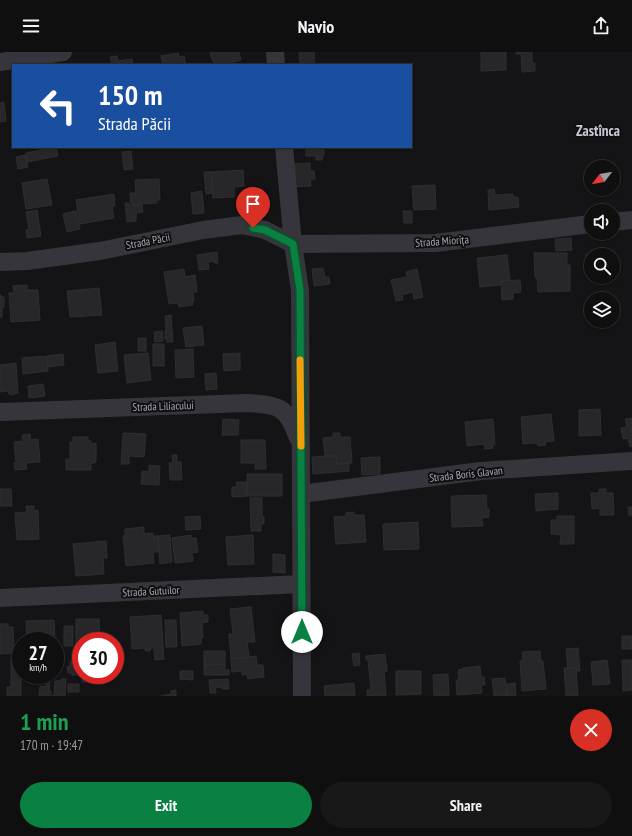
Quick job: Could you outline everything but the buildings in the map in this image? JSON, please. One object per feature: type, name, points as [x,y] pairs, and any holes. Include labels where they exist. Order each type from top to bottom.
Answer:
[{"type":"street","points":[[0,62],[63,52]]},
{"type":"street","points":[[275,52],[276,64]]},
{"type":"street","points":[[284,148],[293,244],[300,290],[302,696]]},
{"type":"street","points":[[620,221],[632,220]]},
{"type":"street","name":"Strada Păcii","points":[[0,262],[27,261],[100,251],[203,230],[242,225],[265,230],[293,244]]},
{"type":"street","name":"Strada Miorița","points":[[293,244],[435,243],[584,225]]},
{"type":"street","name":"Strada Liliacului","points":[[0,412],[247,402],[268,404],[283,409],[293,422],[301,447]]},
{"type":"street","name":"Strada Boris Glavan","points":[[301,494],[482,471],[632,461]]},
{"type":"street","name":"Strada Gutuilor","points":[[0,598],[301,584]]},
{"type":"slow traffic","points":[[300,360],[301,446]]},
{"type":"district","name":"Zastînca","points":[[598,130]]},
{"type":"route","points":[[253,228],[265,230],[293,244],[300,290],[302,632]]}]
